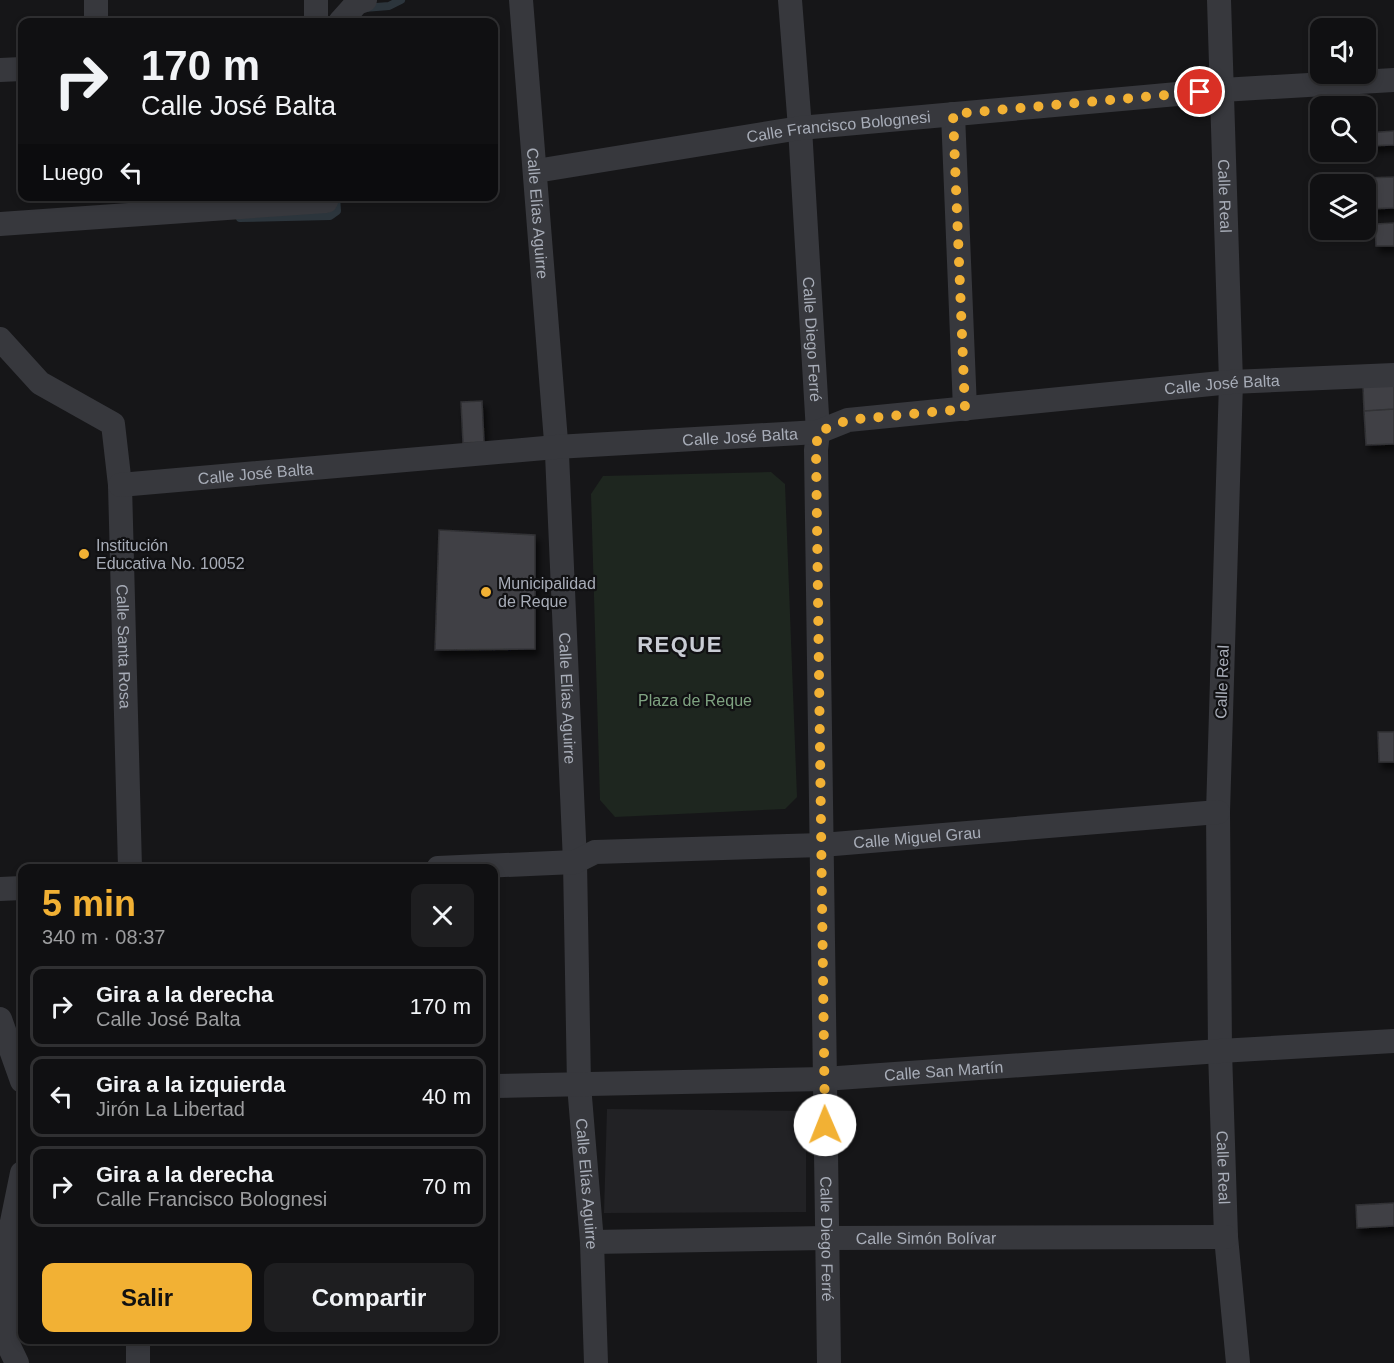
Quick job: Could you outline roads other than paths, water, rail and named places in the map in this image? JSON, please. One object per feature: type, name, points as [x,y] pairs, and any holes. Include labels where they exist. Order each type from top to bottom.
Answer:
[{"type":"street","points":[[96,0],[96,18]]},
{"type":"street","points":[[316,0],[316,18]]},
{"type":"street","points":[[344,18],[357,3],[365,0]]},
{"type":"street","name":"Calle Elías Aguirre","points":[[521,0],[556,447],[575,862],[579,1085],[592,1242],[596,1363]]},
{"type":"street","name":"Calle Diego Ferré","points":[[790,0],[818,432],[816,450],[829,1363]]},
{"type":"street","name":"Calle Real","points":[[1219,0],[1231,382],[1218,812],[1220,1051],[1226,1237],[1238,1363]]},
{"type":"street","points":[[0,69],[18,69]]},
{"type":"street","name":"Calle Francisco Bolognesi","points":[[536,171],[800,128],[1222,90],[1394,80]]},
{"type":"street","points":[[953,114],[965,409]]},
{"type":"street","points":[[0,224],[326,201]]},
{"type":"street","name":"Calle Santa Rosa","points":[[0,339],[40,383],[113,424],[120,485],[130,864]]},
{"type":"street","name":"Calle José Balta","points":[[120,485],[556,447],[818,432],[848,420],[1231,382],[1394,375]]},
{"type":"street","name":"Calle Miguel Grau","points":[[498,865],[575,862],[595,852],[822,845],[1218,812]]},
{"type":"street","points":[[0,889],[18,888]]},
{"type":"street","points":[[0,1019],[18,1071]]},
{"type":"street","name":"Calle San Martín","points":[[498,1086],[824,1079],[1394,1041]]},
{"type":"street","points":[[17,1363],[5,1338],[7,1246],[18,1192]]},
{"type":"street","name":"Calle Simón Bolívar","points":[[592,1242],[826,1238],[1226,1237]]},
{"type":"street","points":[[138,1344],[138,1363]]},
{"type":"waterway","points":[[364,8],[389,6],[401,0]]},
{"type":"waterway","points":[[240,218],[330,216],[337,211],[336,201]]},
{"type":"place","name":"Institución Educativa No. 10052","points":[[84,554]]},
{"type":"place","name":"Municipalidad de Reque","points":[[486,592]]},
{"type":"district","name":"REQUE","points":[[680,644]]},
{"type":"park label","name":"Plaza de Reque","points":[[695,700]]}]
